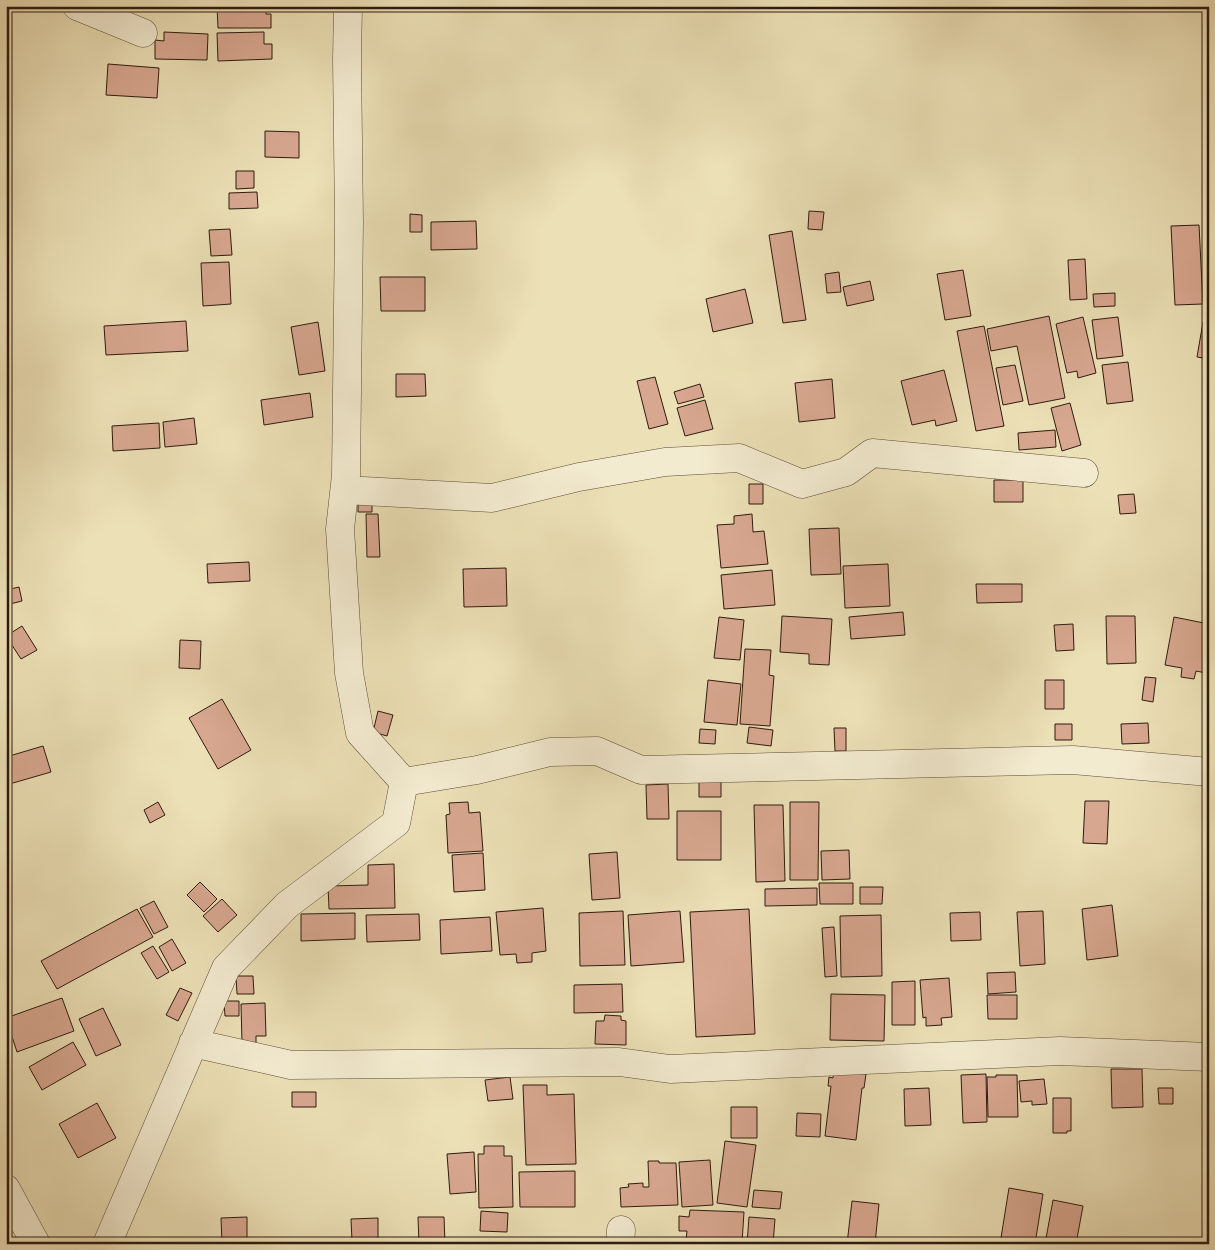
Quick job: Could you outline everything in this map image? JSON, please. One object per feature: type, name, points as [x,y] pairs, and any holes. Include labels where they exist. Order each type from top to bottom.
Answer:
[{"type":"street","points":[[77,6],[143,33]]},
{"type":"street","points":[[348,6],[350,222],[345,490],[340,529],[349,673],[360,733],[404,782]]},
{"type":"street","points":[[345,490],[492,498],[579,477],[665,462],[739,458],[802,484],[846,472],[872,453],[1084,473]]},
{"type":"street","points":[[404,782],[477,770],[550,752],[597,751],[640,770],[1073,760],[1209,772]]},
{"type":"street","points":[[108,1244],[226,968],[287,905],[396,823],[404,782]]},
{"type":"street","points":[[193,1043],[291,1065],[619,1062],[670,1070],[1060,1051],[1209,1057]]},
{"type":"street","points":[[6,1189],[36,1244]]},
{"type":"building","points":[[217,6],[266,6],[266,14],[271,14],[271,28],[218,28]]},
{"type":"building","points":[[164,32],[208,34],[207,60],[155,59],[155,40],[164,41]]},
{"type":"building","points":[[264,32],[264,44],[272,44],[272,59],[218,61],[217,33]]},
{"type":"building","points":[[108,64],[159,68],[157,98],[106,95]]},
{"type":"building","points":[[265,131],[299,132],[299,158],[265,157]]},
{"type":"building","points":[[236,171],[254,171],[254,188],[236,189]]},
{"type":"building","points":[[257,192],[258,208],[229,209],[229,193]]},
{"type":"building","points":[[809,211],[824,212],[822,230],[808,229]]},
{"type":"building","points":[[410,214],[422,215],[422,232],[410,232]]},
{"type":"building","points":[[476,221],[477,249],[431,250],[431,222]]},
{"type":"building","points":[[1199,225],[1203,304],[1175,305],[1171,226]]},
{"type":"building","points":[[230,229],[232,255],[211,256],[209,230]]},
{"type":"building","points":[[792,231],[806,320],[783,323],[769,235]]},
{"type":"building","points":[[1085,259],[1087,299],[1070,300],[1068,260]]},
{"type":"building","points":[[229,262],[231,304],[203,306],[201,263]]},
{"type":"building","points":[[963,270],[971,316],[945,320],[937,274]]},
{"type":"building","points":[[839,272],[841,292],[827,293],[825,274]]},
{"type":"building","points":[[380,277],[425,277],[425,311],[381,311]]},
{"type":"building","points":[[870,281],[874,300],[847,306],[843,287]]},
{"type":"building","points":[[745,289],[753,323],[713,332],[706,299]]},
{"type":"building","points":[[1115,293],[1115,306],[1094,307],[1093,294]]},
{"type":"building","points":[[1049,316],[1065,398],[1029,405],[1017,346],[991,351],[987,329]]},
{"type":"building","points":[[1083,317],[1096,373],[1078,378],[1077,371],[1067,373],[1056,324]]},
{"type":"building","points":[[1118,317],[1123,356],[1097,359],[1092,320]]},
{"type":"building","points":[[186,321],[188,351],[106,355],[104,326]]},
{"type":"building","points":[[318,322],[325,371],[299,375],[291,327]]},
{"type":"building","points":[[1203,322],[1209,323],[1209,359],[1197,357]]},
{"type":"building","points":[[984,326],[1004,426],[976,431],[957,331]]},
{"type":"building","points":[[1128,362],[1133,401],[1107,404],[1102,365]]},
{"type":"building","points":[[1015,365],[1023,401],[1003,405],[996,368]]},
{"type":"building","points":[[944,370],[957,421],[936,426],[935,420],[912,425],[901,381]]},
{"type":"building","points":[[396,374],[425,374],[426,396],[396,397]]},
{"type":"building","points":[[655,377],[668,424],[649,429],[637,381]]},
{"type":"building","points":[[832,379],[835,418],[799,422],[795,383]]},
{"type":"building","points":[[700,384],[704,397],[678,404],[674,392]]},
{"type":"building","points":[[310,393],[313,417],[264,425],[261,400]]},
{"type":"building","points":[[705,400],[713,429],[685,436],[677,408]]},
{"type":"building","points":[[1070,403],[1081,445],[1062,451],[1051,408]]},
{"type":"building","points":[[194,418],[197,444],[165,447],[163,422]]},
{"type":"building","points":[[159,423],[160,448],[113,451],[112,426]]},
{"type":"building","points":[[1055,430],[1056,447],[1019,450],[1018,433]]},
{"type":"building","points":[[994,480],[1023,480],[1023,502],[994,502]]},
{"type":"building","points":[[749,484],[763,484],[763,504],[749,504]]},
{"type":"building","points":[[1134,494],[1136,513],[1120,514],[1118,495]]},
{"type":"building","points":[[358,496],[372,496],[372,512],[358,512]]},
{"type":"building","points":[[366,514],[378,514],[380,557],[367,557]]},
{"type":"building","points":[[752,514],[753,532],[764,531],[768,564],[721,568],[717,525],[734,524],[734,516]]},
{"type":"building","points":[[839,528],[841,574],[811,575],[809,529]]},
{"type":"building","points":[[249,562],[250,581],[208,583],[207,564]]},
{"type":"building","points":[[888,564],[890,606],[845,608],[843,566]]},
{"type":"building","points":[[506,568],[507,606],[464,607],[463,569]]},
{"type":"building","points":[[772,570],[775,605],[724,609],[721,575]]},
{"type":"building","points":[[976,584],[1022,584],[1022,602],[977,603]]},
{"type":"building","points":[[19,587],[22,601],[6,605],[6,590]]},
{"type":"building","points":[[903,612],[905,635],[851,639],[849,617]]},
{"type":"building","points":[[782,616],[832,619],[829,665],[809,664],[809,654],[780,652]]},
{"type":"building","points":[[1106,616],[1135,616],[1136,663],[1107,664]]},
{"type":"building","points":[[719,617],[744,620],[740,660],[714,658]]},
{"type":"building","points":[[1174,617],[1209,624],[1209,661],[1206,673],[1196,671],[1194,679],[1181,677],[1182,668],[1165,665]]},
{"type":"building","points":[[1073,624],[1074,650],[1056,651],[1054,625]]},
{"type":"building","points":[[22,626],[37,650],[21,659],[6,636]]},
{"type":"building","points":[[180,640],[201,641],[200,669],[179,668]]},
{"type":"building","points":[[745,649],[771,650],[769,675],[774,676],[770,726],[740,724]]},
{"type":"building","points":[[1145,677],[1156,678],[1153,702],[1142,700]]},
{"type":"building","points":[[708,680],[741,684],[737,725],[704,722]]},
{"type":"building","points":[[1045,680],[1064,680],[1064,709],[1045,709]]},
{"type":"building","points":[[222,699],[251,750],[218,769],[189,718]]},
{"type":"building","points":[[378,711],[393,715],[387,736],[373,732]]},
{"type":"building","points":[[1148,723],[1149,743],[1122,744],[1121,724]]},
{"type":"building","points":[[1055,724],[1072,724],[1072,740],[1055,740]]},
{"type":"building","points":[[749,727],[773,730],[771,746],[747,743]]},
{"type":"building","points":[[834,728],[846,728],[846,751],[835,751]]},
{"type":"building","points":[[700,729],[716,730],[715,744],[699,743]]},
{"type":"building","points":[[43,746],[51,772],[6,785],[6,757]]},
{"type":"building","points":[[699,777],[721,777],[721,797],[699,797]]},
{"type":"building","points":[[668,784],[669,819],[647,819],[646,785]]},
{"type":"building","points":[[1085,801],[1109,801],[1107,844],[1083,843]]},
{"type":"building","points":[[158,802],[165,815],[150,823],[144,810]]},
{"type":"building","points":[[468,802],[469,813],[480,812],[483,851],[448,853],[446,815],[450,814],[449,803]]},
{"type":"building","points":[[790,802],[819,802],[818,880],[790,880]]},
{"type":"building","points":[[754,805],[783,805],[785,881],[756,882]]},
{"type":"building","points":[[677,811],[721,811],[721,860],[677,860]]},
{"type":"building","points":[[849,850],[850,879],[822,880],[821,851]]},
{"type":"building","points":[[617,852],[620,898],[592,900],[589,854]]},
{"type":"building","points":[[483,853],[485,890],[454,892],[452,855]]},
{"type":"building","points":[[394,864],[395,908],[329,909],[328,886],[368,885],[368,865]]},
{"type":"building","points":[[200,882],[217,899],[204,912],[187,895]]},
{"type":"building","points":[[819,883],[853,883],[853,904],[820,904]]},
{"type":"building","points":[[860,887],[883,887],[882,904],[860,904]]},
{"type":"building","points":[[817,888],[817,905],[765,906],[765,889]]},
{"type":"building","points":[[222,899],[237,915],[218,932],[203,916]]},
{"type":"building","points":[[154,901],[168,927],[154,934],[140,908]]},
{"type":"building","points":[[1112,905],[1118,956],[1087,960],[1082,909]]},
{"type":"building","points":[[543,908],[546,951],[532,953],[532,962],[517,963],[516,954],[500,955],[496,912]]},
{"type":"building","points":[[137,909],[153,937],[57,989],[41,961]]},
{"type":"building","points":[[749,909],[755,1034],[696,1037],[690,912]]},
{"type":"building","points":[[623,911],[625,965],[580,966],[579,913]]},
{"type":"building","points":[[680,911],[684,962],[631,966],[628,915]]},
{"type":"building","points":[[1043,911],[1045,964],[1020,966],[1017,912]]},
{"type":"building","points":[[980,912],[981,940],[951,941],[950,913]]},
{"type":"building","points":[[355,913],[355,939],[301,941],[301,914]]},
{"type":"building","points":[[419,914],[420,940],[367,942],[366,915]]},
{"type":"building","points":[[881,915],[882,976],[841,977],[840,916]]},
{"type":"building","points":[[490,917],[492,951],[441,954],[440,920]]},
{"type":"building","points":[[834,927],[837,976],[825,977],[822,928]]},
{"type":"building","points":[[172,939],[186,963],[172,971],[159,947]]},
{"type":"building","points":[[153,946],[169,972],[157,979],[141,953]]},
{"type":"building","points":[[1015,972],[1016,992],[988,994],[987,973]]},
{"type":"building","points":[[236,976],[253,976],[254,994],[237,994]]},
{"type":"building","points":[[949,978],[952,1017],[941,1018],[942,1025],[926,1026],[926,1017],[923,1018],[920,980]]},
{"type":"building","points":[[915,981],[915,1025],[892,1025],[892,982]]},
{"type":"building","points":[[622,984],[623,1012],[574,1013],[574,985]]},
{"type":"building","points":[[180,988],[192,993],[178,1021],[166,1015]]},
{"type":"building","points":[[831,994],[885,995],[884,1041],[830,1040]]},
{"type":"building","points":[[987,995],[1017,995],[1017,1019],[988,1019]]},
{"type":"building","points":[[62,998],[74,1031],[17,1052],[6,1018]]},
{"type":"building","points":[[224,1001],[239,1001],[239,1016],[225,1016]]},
{"type":"building","points":[[265,1003],[266,1036],[256,1036],[256,1043],[242,1043],[241,1004]]},
{"type":"building","points":[[103,1008],[121,1045],[96,1056],[79,1019]]},
{"type":"building","points":[[605,1015],[621,1016],[621,1020],[626,1021],[626,1045],[595,1044],[596,1021],[604,1021]]},
{"type":"building","points":[[73,1042],[86,1065],[42,1090],[29,1067]]},
{"type":"building","points":[[1111,1069],[1142,1069],[1143,1107],[1112,1108]]},
{"type":"building","points":[[834,1070],[866,1074],[864,1088],[862,1088],[856,1140],[825,1136],[831,1086],[828,1086],[829,1077],[833,1078]]},
{"type":"building","points":[[986,1074],[987,1122],[963,1123],[961,1075]]},
{"type":"building","points":[[996,1075],[1017,1075],[1018,1117],[988,1117],[987,1077],[996,1077]]},
{"type":"building","points":[[510,1077],[513,1099],[488,1101],[485,1080]]},
{"type":"building","points":[[1044,1079],[1047,1104],[1032,1105],[1032,1101],[1021,1102],[1019,1081]]},
{"type":"building","points":[[523,1085],[547,1085],[547,1095],[574,1094],[576,1164],[526,1165]]},
{"type":"building","points":[[929,1088],[931,1125],[905,1126],[904,1089]]},
{"type":"building","points":[[1158,1088],[1173,1088],[1173,1104],[1159,1104]]},
{"type":"building","points":[[292,1092],[316,1092],[316,1107],[292,1107]]},
{"type":"building","points":[[1053,1098],[1071,1098],[1071,1131],[1067,1131],[1067,1133],[1053,1133]]},
{"type":"building","points":[[97,1103],[116,1138],[78,1158],[59,1124]]},
{"type":"building","points":[[731,1107],[757,1107],[757,1138],[731,1138]]},
{"type":"building","points":[[797,1113],[821,1114],[820,1137],[796,1136]]},
{"type":"building","points":[[725,1141],[756,1145],[747,1207],[717,1203]]},
{"type":"building","points":[[484,1146],[504,1146],[504,1156],[512,1156],[513,1207],[479,1208],[478,1154],[484,1154]]},
{"type":"building","points":[[474,1152],[476,1192],[450,1194],[447,1154]]},
{"type":"building","points":[[710,1160],[713,1205],[682,1207],[679,1162]]},
{"type":"building","points":[[648,1161],[676,1163],[678,1205],[621,1207],[620,1188],[629,1187],[628,1184],[643,1183],[643,1187],[649,1187]]},
{"type":"building","points":[[575,1171],[575,1207],[520,1207],[519,1172]]},
{"type":"building","points":[[1009,1188],[1043,1194],[1035,1244],[1000,1244]]},
{"type":"building","points":[[754,1190],[782,1192],[780,1209],[752,1207]]},
{"type":"building","points":[[1053,1200],[1083,1206],[1076,1244],[1045,1244]]},
{"type":"building","points":[[852,1201],[879,1204],[875,1244],[847,1244]]},
{"type":"building","points":[[690,1210],[744,1212],[742,1243],[686,1241],[687,1231],[679,1231],[679,1216],[689,1217]]},
{"type":"building","points":[[481,1211],[508,1213],[507,1232],[480,1231]]},
{"type":"building","points":[[247,1217],[247,1244],[222,1244],[221,1218]]},
{"type":"building","points":[[418,1217],[444,1217],[445,1244],[419,1244]]},
{"type":"building","points":[[749,1217],[775,1219],[773,1244],[747,1244]]},
{"type":"building","points":[[378,1218],[378,1241],[352,1241],[351,1219]]}]
